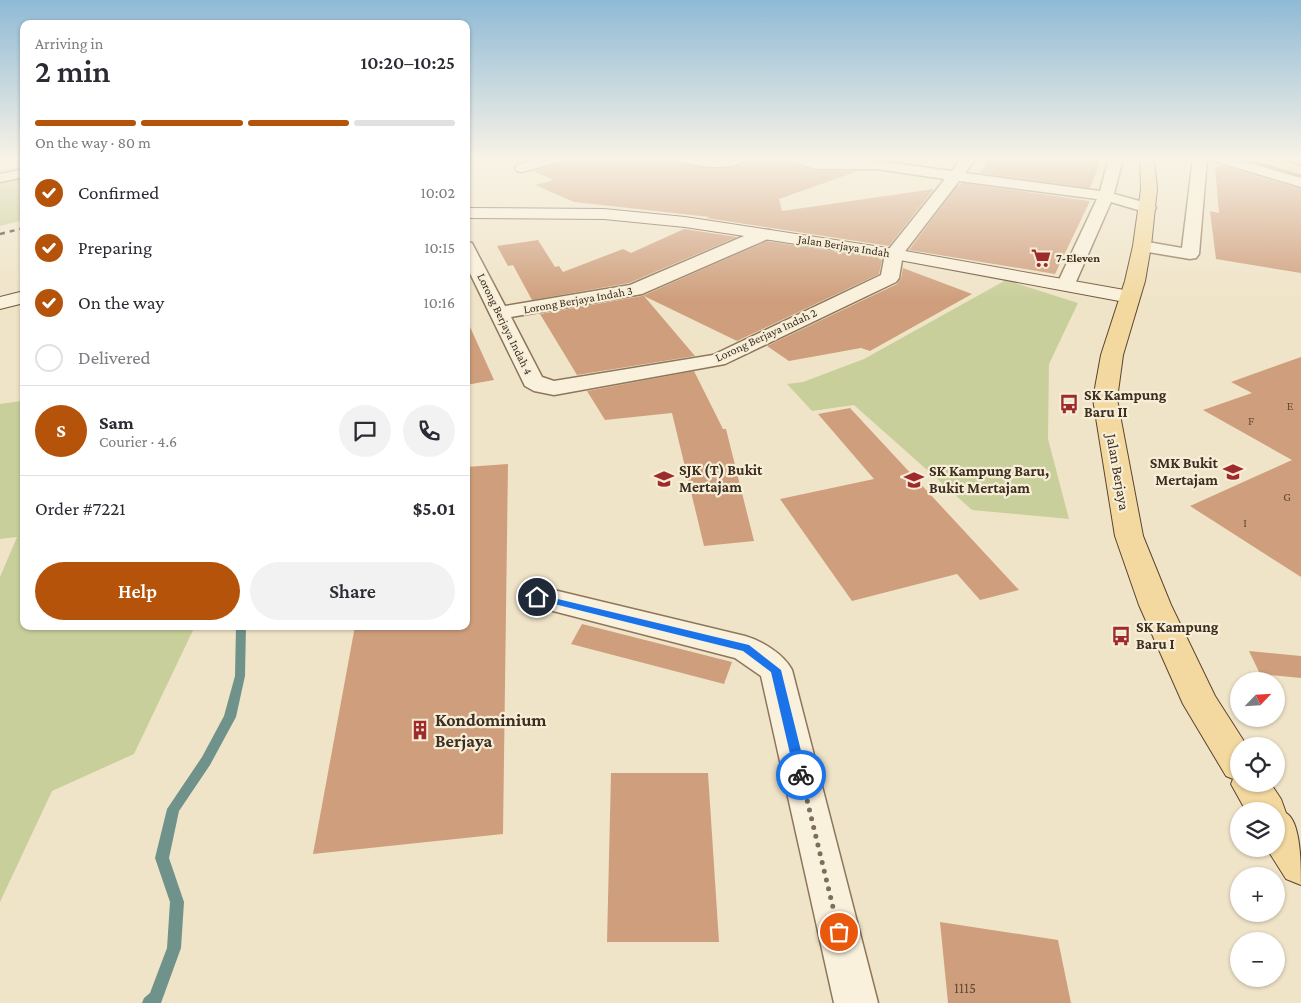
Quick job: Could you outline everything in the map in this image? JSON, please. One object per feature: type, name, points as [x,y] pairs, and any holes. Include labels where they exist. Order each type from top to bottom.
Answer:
[{"type":"main road","name":"Jalan Berjaya","points":[[1150,205],[1130,297],[1112,356],[1105,399],[1129,536],[1155,605],[1201,704],[1230,751]]},
{"type":"main road","points":[[1255,792],[1286,837]]},
{"type":"street","points":[[894,254],[933,205]]},
{"type":"street","points":[[1066,284],[1102,205]]},
{"type":"street","points":[[1142,246],[1190,254],[1195,205]]},
{"type":"street","name":"Jalan Berjaya Indah","points":[[470,213],[604,214],[685,222],[894,254],[1130,297]]},
{"type":"street","name":"Lorong Berjaya Indah 3","points":[[500,313],[635,290],[764,234]]},
{"type":"street","name":"Lorong Berjaya Indah 4","points":[[470,254],[533,381],[542,386],[554,388]]},
{"type":"street","name":"Lorong Berjaya Indah 2","points":[[554,388],[718,360],[890,278],[894,254]]},
{"type":"street","points":[[0,303],[20,298]]},
{"type":"street","points":[[537,597],[746,648],[776,670],[856,1003]]},
{"type":"green space","points":[[0,205],[20,205],[20,221],[0,226]]},
{"type":"green space","points":[[1006,280],[1078,303],[1049,364],[1048,439],[1069,519],[972,510],[854,405],[812,411],[787,384],[803,382],[864,359]]},
{"type":"green space","points":[[20,401],[20,630],[193,630],[134,754],[52,791],[0,902],[0,577],[17,537],[0,539],[0,404]]},
{"type":"building","points":[[599,205],[780,205],[782,211],[825,205],[922,205],[889,246],[706,218],[710,217]]},
{"type":"building","points":[[943,205],[1088,205],[1055,274],[909,250]]},
{"type":"building","points":[[1218,205],[1301,205],[1301,273],[1216,259],[1210,211],[1219,213]]},
{"type":"building","points":[[684,229],[737,237],[629,283],[532,300],[513,265],[508,266],[497,246],[538,240],[555,267],[559,266],[563,272],[623,249],[631,253]]},
{"type":"building","points":[[767,241],[878,258],[882,260],[879,274],[737,341],[644,296],[695,356],[577,375],[540,314],[642,296]]},
{"type":"building","points":[[903,268],[972,294],[870,351],[861,348],[789,361],[767,346],[897,284],[901,278]]},
{"type":"building","points":[[470,327],[494,380],[470,384]]},
{"type":"building","points":[[1301,357],[1301,577],[1190,506],[1292,460],[1203,410],[1252,393],[1231,382]]},
{"type":"building","points":[[694,371],[723,429],[726,429],[754,541],[704,546],[672,413],[605,420],[587,391]]},
{"type":"building","points":[[850,408],[1019,590],[980,600],[957,574],[852,601],[780,499],[874,479],[818,414]]},
{"type":"building","name":"Kondominium Berjaya","points":[[508,464],[503,834],[313,854],[354,630],[470,630],[470,467]]},
{"type":"building","points":[[582,624],[732,662],[724,684],[571,644]]},
{"type":"building","points":[[1249,651],[1301,656],[1301,678],[1285,676],[1285,672],[1259,672]]},
{"type":"building","points":[[611,773],[708,773],[719,942],[607,942]]},
{"type":"building","points":[[940,922],[1058,940],[1071,1003],[948,1003]]},
{"type":"waterway","points":[[149,1003],[156,998],[174,948],[177,902],[162,858],[173,809],[206,761],[230,717],[240,676],[241,630]]},
{"type":"railway","points":[[0,234],[20,229]]},
{"type":"way so far","points":[[801,775],[839,932]]},
{"type":"place","name":"7-Eleven","points":[[1041,258]]},
{"type":"place","name":"SK Kampung Baru II","points":[[1069,404]]},
{"type":"place","name":"SMK Bukit Mertajam","points":[[1233,472]]},
{"type":"place","name":"SJK (T) Bukit Mertajam","points":[[664,479]]},
{"type":"place","name":"SK Kampung Baru, Bukit Mertajam","points":[[914,480]]},
{"type":"place","name":"SK Kampung Baru I","points":[[1121,636]]},
{"type":"place","name":"Kondominium Berjaya","points":[[420,730]]},
{"type":"route","points":[[537,597],[746,648],[776,670],[801,775]]}]
